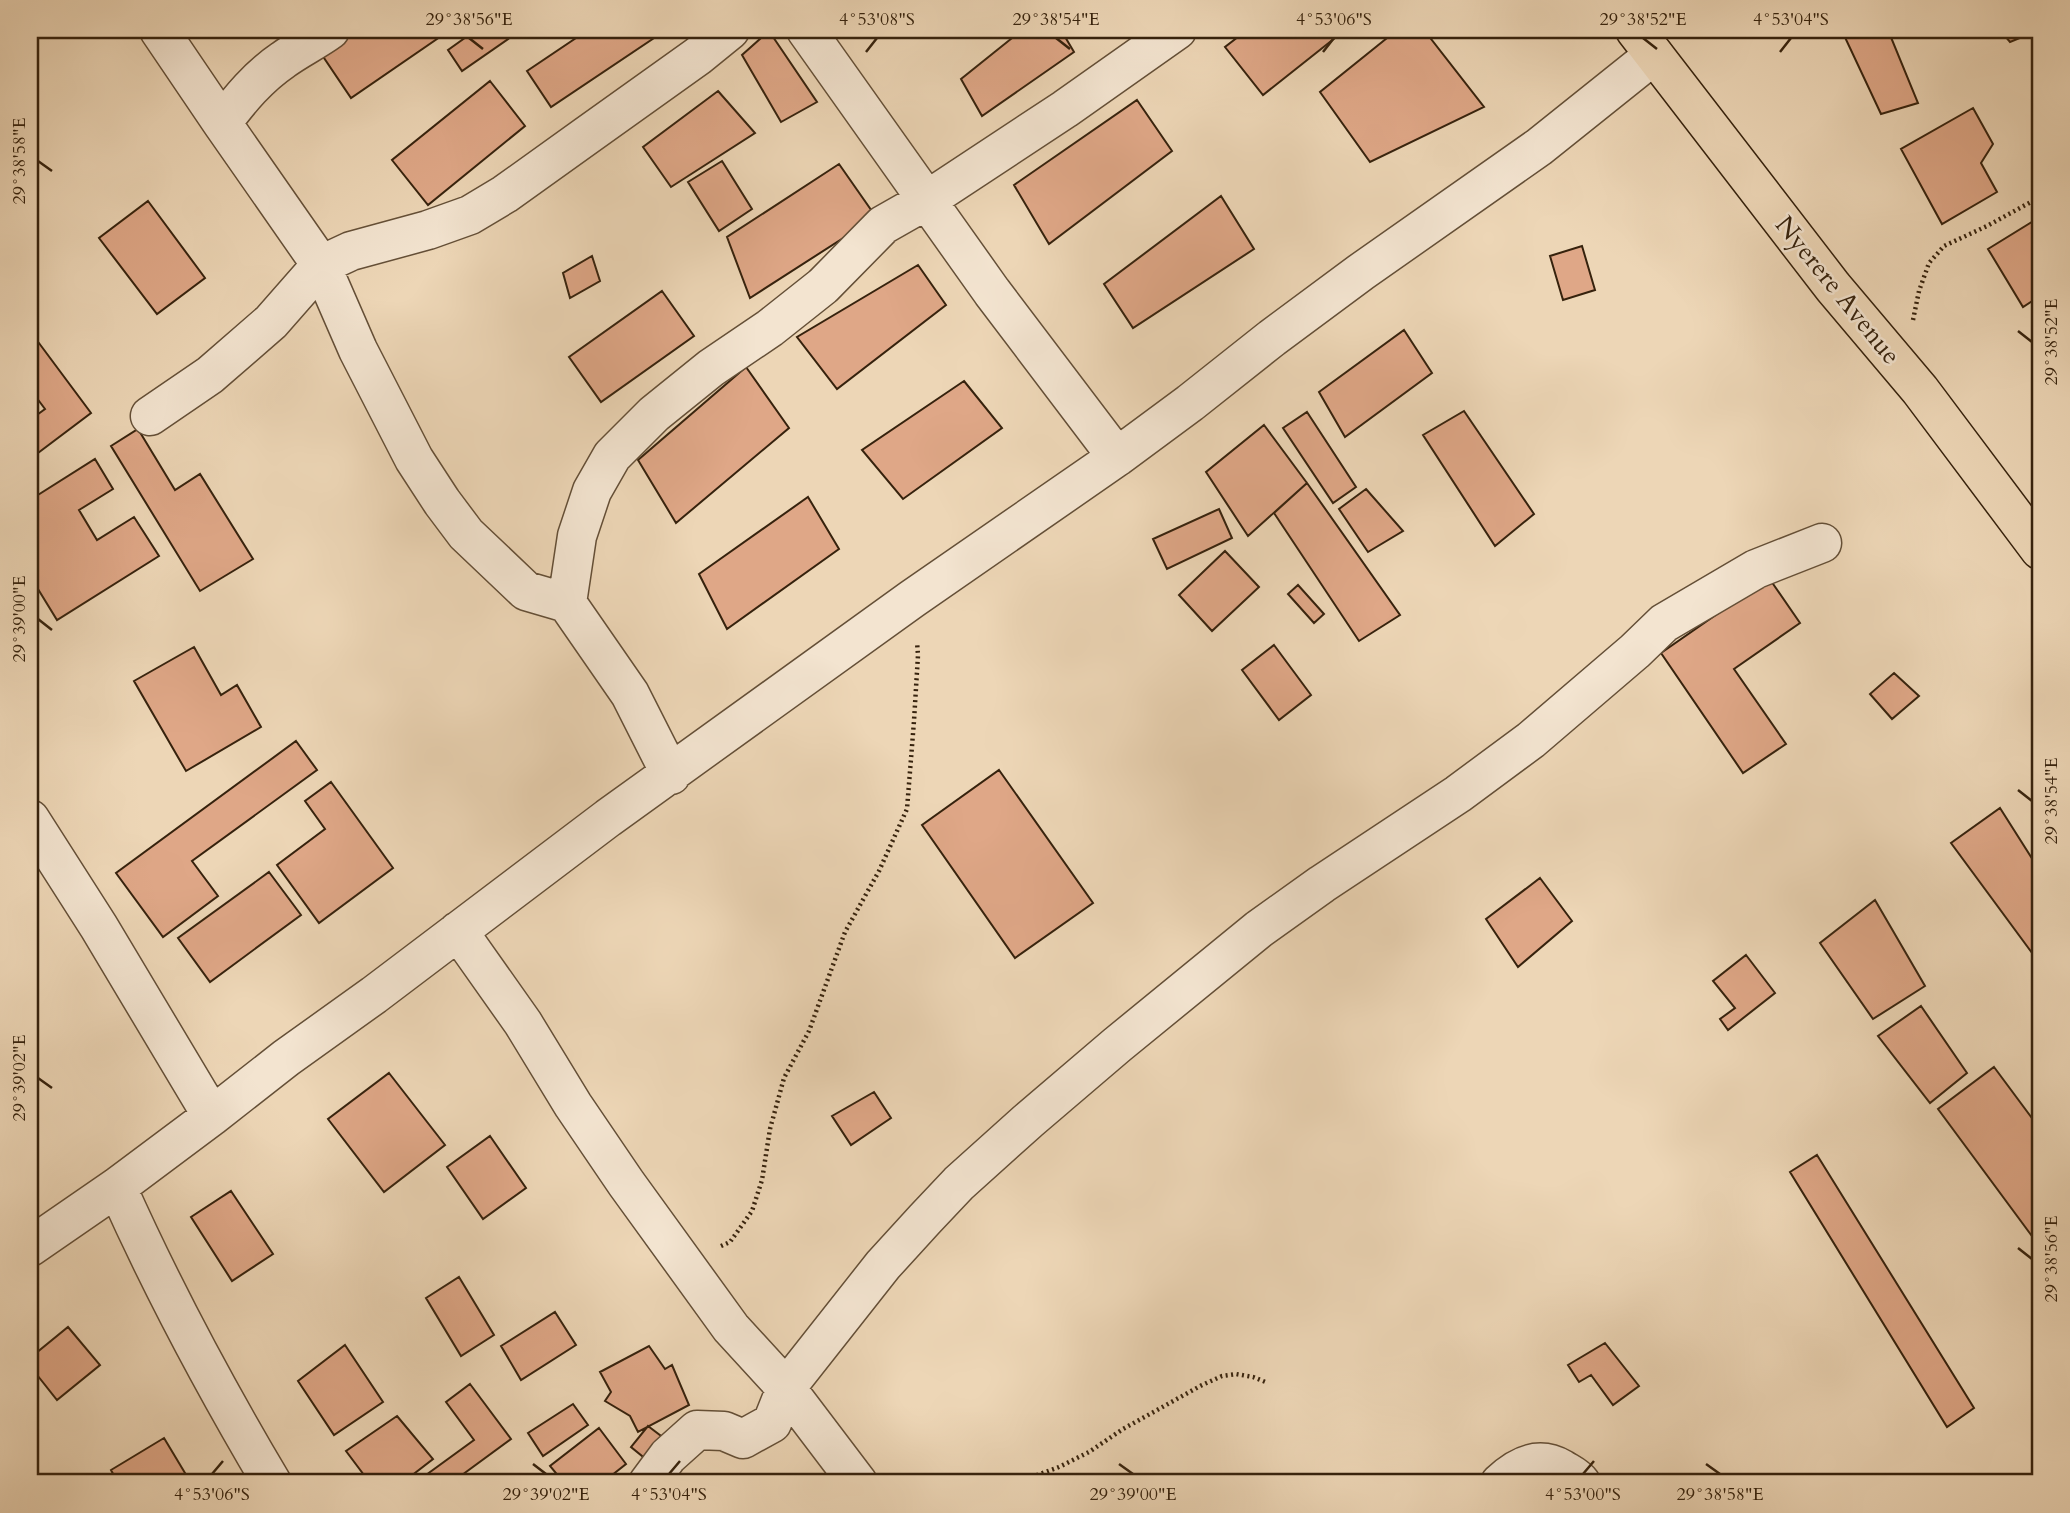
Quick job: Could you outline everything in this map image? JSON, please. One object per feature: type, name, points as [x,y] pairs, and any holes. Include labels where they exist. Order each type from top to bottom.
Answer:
[{"type":"main road","name":"Nyerere Avenue","points":[[1645,43],[1833,287],[1905,373],[2040,550]]},
{"type":"street","points":[[159,30],[321,265],[358,350],[414,458],[442,502],[466,534],[526,591],[567,603],[630,694],[671,775]]},
{"type":"street","points":[[222,123],[244,94],[281,61],[330,30]]},
{"type":"street","points":[[150,416],[210,375],[262,331],[321,265],[351,251],[428,230],[470,215],[505,194],[698,56],[730,30]]},
{"type":"street","points":[[806,30],[992,292],[1117,457]]},
{"type":"street","points":[[567,603],[577,536],[592,491],[612,456],[654,414],[711,368],[770,328],[823,286],[883,225],[927,201],[1177,30]]},
{"type":"street","points":[[30,1247],[117,1187],[608,818],[912,599],[1117,457],[1361,272],[1539,147],[1645,43]]},
{"type":"street","points":[[649,1483],[668,1456],[697,1430],[724,1431],[743,1438],[772,1423],[786,1388],[883,1265],[942,1201],[1028,1121],[1116,1045],[1259,929],[1458,794],[1531,740],[1664,624],[1756,569],[1822,543]]},
{"type":"street","points":[[30,819],[99,927],[212,1116]]},
{"type":"street","points":[[458,931],[523,1023],[603,1150],[731,1328],[786,1388],[858,1483]]},
{"type":"street","points":[[117,1187],[185,1332],[272,1483]]},
{"type":"street","points":[[1500,1483],[1515,1469],[1535,1462],[1556,1465],[1581,1483]]},
{"type":"path","points":[[1905,373],[1919,291],[1929,263],[1944,246],[2040,197]]},
{"type":"path","points":[[686,1264],[730,1241],[752,1211],[762,1180],[770,1129],[784,1079],[809,1031],[845,932],[879,871],[906,809],[918,655],[912,599]]},
{"type":"path","points":[[999,1483],[1029,1478],[1059,1467],[1222,1376],[1236,1374],[1268,1383]]},
{"type":"building","points":[[353,30],[450,30],[351,98],[320,52]]},
{"type":"building","points":[[476,30],[511,30],[514,35],[462,71],[448,50]]},
{"type":"building","points":[[588,30],[666,30],[551,107],[527,71]]},
{"type":"building","points":[[1022,30],[1061,30],[1074,52],[982,116],[961,79]]},
{"type":"building","points":[[1247,30],[1345,30],[1263,95],[1225,47]]},
{"type":"building","points":[[1397,30],[1424,30],[1484,107],[1370,162],[1320,92]]},
{"type":"building","points":[[1888,30],[1918,103],[1881,114],[1842,31]]},
{"type":"building","points":[[2000,30],[2039,30],[2010,42]]},
{"type":"building","points":[[769,31],[817,102],[781,122],[742,55]]},
{"type":"building","points":[[490,81],[525,126],[428,205],[392,160]]},
{"type":"building","points":[[718,91],[755,133],[671,187],[643,147]]},
{"type":"building","points":[[1137,100],[1172,151],[1049,244],[1014,185]]},
{"type":"building","points":[[1973,108],[1993,144],[1981,163],[1997,192],[1942,224],[1901,149]]},
{"type":"building","points":[[722,161],[752,209],[719,231],[688,182]]},
{"type":"building","points":[[839,164],[876,217],[750,298],[727,237]]},
{"type":"building","points":[[1221,196],[1254,249],[1133,328],[1104,284]]},
{"type":"building","points":[[148,201],[205,278],[157,314],[99,238]]},
{"type":"building","points":[[2040,217],[2040,296],[2023,307],[1988,249]]},
{"type":"building","points":[[1582,246],[1595,290],[1563,300],[1550,256]]},
{"type":"building","points":[[592,256],[600,281],[570,298],[563,273]]},
{"type":"building","points":[[918,265],[946,305],[837,389],[797,337]]},
{"type":"building","points":[[662,291],[694,336],[601,402],[569,357]]},
{"type":"building","points":[[1404,330],[1432,373],[1345,437],[1319,392]]},
{"type":"building","points":[[30,331],[91,413],[30,459],[30,420],[45,409],[30,389]]},
{"type":"building","points":[[746,367],[789,428],[676,523],[638,460]]},
{"type":"building","points":[[964,381],[1002,428],[903,499],[862,450]]},
{"type":"building","points":[[1464,411],[1534,514],[1495,546],[1423,435]]},
{"type":"building","points":[[1307,412],[1356,487],[1333,503],[1283,428]]},
{"type":"building","points":[[1264,425],[1307,483],[1248,536],[1206,472]]},
{"type":"building","points":[[138,429],[175,490],[200,474],[253,559],[200,591],[111,446]]},
{"type":"building","points":[[95,459],[113,489],[79,510],[97,540],[134,517],[159,556],[57,620],[30,576],[30,500]]},
{"type":"building","points":[[1307,483],[1400,615],[1359,641],[1274,513]]},
{"type":"building","points":[[1366,489],[1403,531],[1368,552],[1339,509]]},
{"type":"building","points":[[808,497],[839,549],[727,629],[699,574]]},
{"type":"building","points":[[1219,509],[1232,538],[1167,569],[1153,539]]},
{"type":"building","points":[[1225,551],[1259,587],[1212,631],[1179,595]]},
{"type":"building","points":[[1769,578],[1800,623],[1734,669],[1786,744],[1743,773],[1661,653]]},
{"type":"building","points":[[1298,585],[1324,614],[1314,623],[1288,594]]},
{"type":"building","points":[[1274,645],[1311,695],[1279,720],[1242,670]]},
{"type":"building","points":[[194,647],[221,695],[237,685],[261,727],[186,771],[134,681]]},
{"type":"building","points":[[1894,673],[1919,696],[1892,719],[1870,694]]},
{"type":"building","points":[[296,741],[317,770],[192,861],[218,896],[163,937],[116,873]]},
{"type":"building","points":[[999,770],[1093,903],[1015,958],[922,825]]},
{"type":"building","points":[[331,782],[393,868],[319,923],[277,865],[325,829],[305,801]]},
{"type":"building","points":[[2000,808],[2040,871],[2040,953],[2035,957],[1951,843]]},
{"type":"building","points":[[269,872],[301,915],[210,982],[178,938]]},
{"type":"building","points":[[1540,878],[1572,921],[1518,967],[1486,919]]},
{"type":"building","points":[[1875,900],[1925,986],[1873,1019],[1820,943]]},
{"type":"building","points":[[1746,955],[1775,993],[1728,1030],[1720,1019],[1735,1008],[1713,981]]},
{"type":"building","points":[[1921,1006],[1967,1073],[1930,1103],[1878,1036]]},
{"type":"building","points":[[1994,1067],[2040,1129],[2040,1247],[1938,1109]]},
{"type":"building","points":[[389,1073],[445,1145],[384,1192],[328,1119]]},
{"type":"building","points":[[874,1092],[891,1118],[851,1145],[832,1116]]},
{"type":"building","points":[[490,1136],[526,1188],[483,1219],[447,1167]]},
{"type":"building","points":[[1817,1155],[1974,1408],[1947,1427],[1790,1172]]},
{"type":"building","points":[[231,1191],[273,1254],[232,1281],[191,1217]]},
{"type":"building","points":[[459,1277],[494,1335],[461,1356],[426,1298]]},
{"type":"building","points":[[555,1312],[576,1345],[521,1380],[501,1346]]},
{"type":"building","points":[[68,1327],[100,1365],[57,1400],[30,1366],[30,1358]]},
{"type":"building","points":[[1605,1343],[1639,1386],[1613,1405],[1591,1375],[1579,1382],[1568,1365]]},
{"type":"building","points":[[345,1345],[383,1402],[334,1435],[298,1381]]},
{"type":"building","points":[[649,1346],[665,1369],[672,1365],[689,1405],[638,1432],[630,1416],[605,1401],[611,1392],[600,1372]]},
{"type":"building","points":[[470,1384],[511,1439],[451,1483],[415,1483],[474,1440],[446,1402]]},
{"type":"building","points":[[573,1404],[588,1425],[543,1456],[528,1433]]},
{"type":"building","points":[[397,1416],[433,1459],[402,1483],[370,1483],[346,1451]]},
{"type":"building","points":[[648,1426],[665,1439],[647,1460],[631,1447]]},
{"type":"building","points":[[599,1428],[626,1464],[602,1483],[564,1483],[550,1466]]},
{"type":"building","points":[[164,1438],[191,1483],[118,1483],[111,1470]]}]
